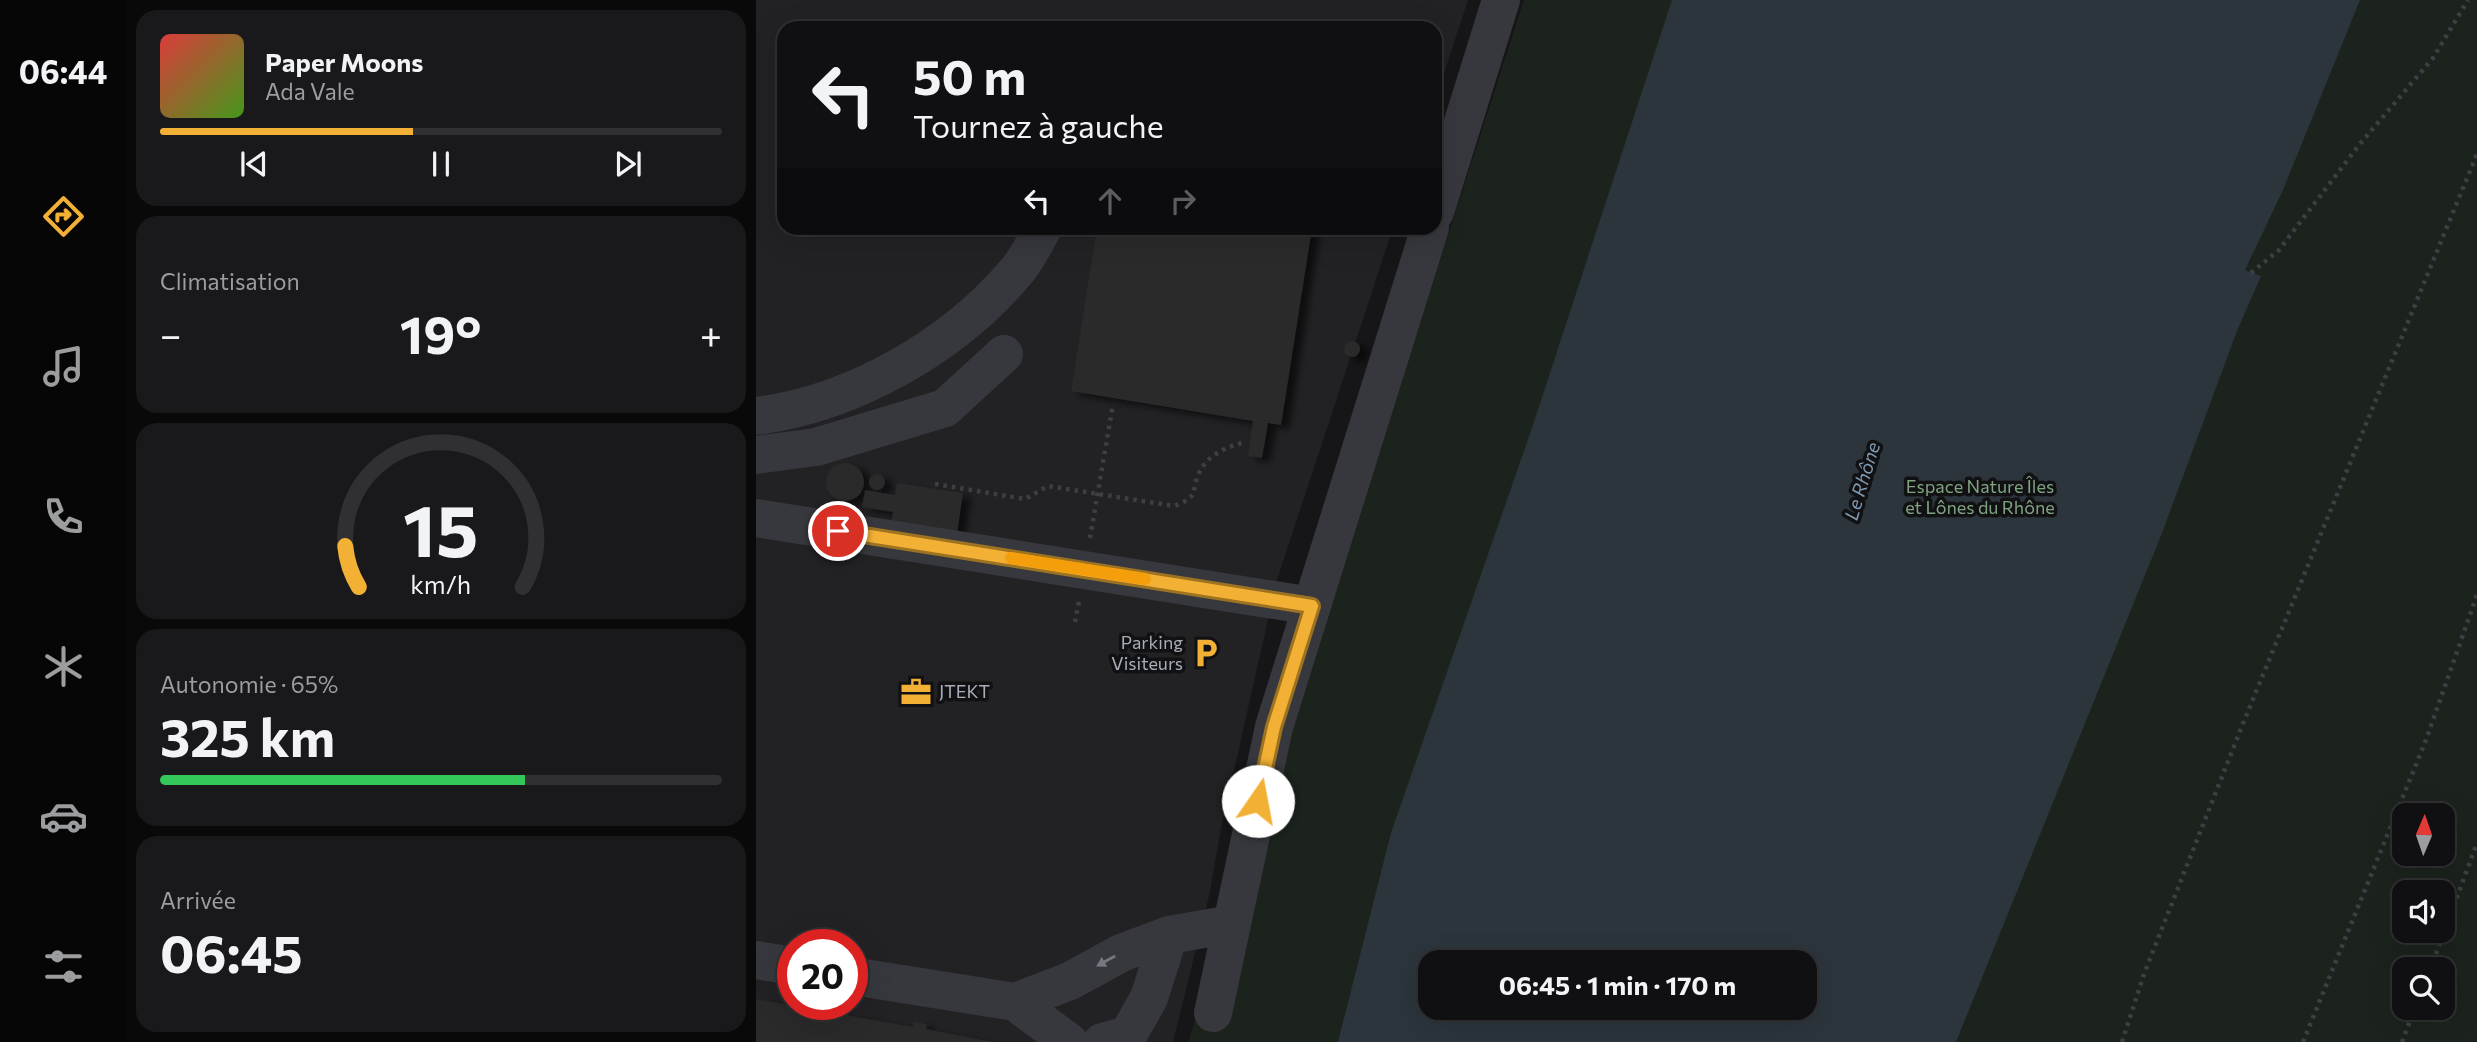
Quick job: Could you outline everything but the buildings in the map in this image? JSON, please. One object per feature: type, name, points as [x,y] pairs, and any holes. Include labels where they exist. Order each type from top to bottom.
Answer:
[{"type":"lane","points":[[1442,190],[1501,0]]},
{"type":"lane","points":[[756,416],[776,414],[830,399],[885,376],[926,350],[977,312],[1017,272],[1040,235]]},
{"type":"lane","points":[[1213,1013],[1274,727],[1428,235]]},
{"type":"lane","points":[[756,455],[816,447],[945,408],[1004,354]]},
{"type":"lane","points":[[756,518],[1312,606]]},
{"type":"lane","points":[[1015,1002],[1070,981],[1121,953],[1169,935],[1232,924]]},
{"type":"lane","points":[[1102,1042],[1128,1035],[1149,998],[1169,935]]},
{"type":"lane","points":[[756,960],[777,963]]},
{"type":"lane","points":[[868,979],[1015,1002],[1069,1042]]},
{"type":"path","points":[[2251,273],[2279,250],[2359,145],[2433,58],[2468,0]]},
{"type":"path","points":[[2122,1042],[2144,974],[2234,746],[2477,154]]},
{"type":"path","points":[[1075,622],[1113,404]]},
{"type":"path","points":[[935,484],[1025,499],[1048,486],[1174,506],[1187,501],[1195,492],[1199,473],[1209,460],[1223,448],[1245,442]]},
{"type":"path","points":[[2304,1042],[2426,740],[2477,595]]},
{"type":"path","points":[[2435,957],[2477,843]]},
{"type":"path","points":[[2402,1042],[2410,1020]]},
{"type":"shaded area","points":[[756,0],[1468,0],[1442,80],[1442,21],[777,21],[777,235],[1391,235],[1277,580],[1221,828],[1209,896],[1173,1042],[756,1042]]},
{"type":"green space","name":"Espace Nature Îles et Lônes du Rhône","points":[[1524,0],[2477,0],[2477,1042],[1188,1042]]},
{"type":"water","name":"Le Rhône","points":[[1672,0],[2360,0],[2283,190],[2245,270],[2261,276],[2237,331],[2162,533],[1956,1042],[1338,1042],[1391,833],[1532,428]]},
{"type":"slow traffic","points":[[1011,558],[1145,579]]},
{"type":"place","name":"Parking Visiteurs","points":[[1206,653]]},
{"type":"place","name":"JTEKT","points":[[916,692]]},
{"type":"route","points":[[838,531],[1312,606],[1274,727],[1258,801]]}]
